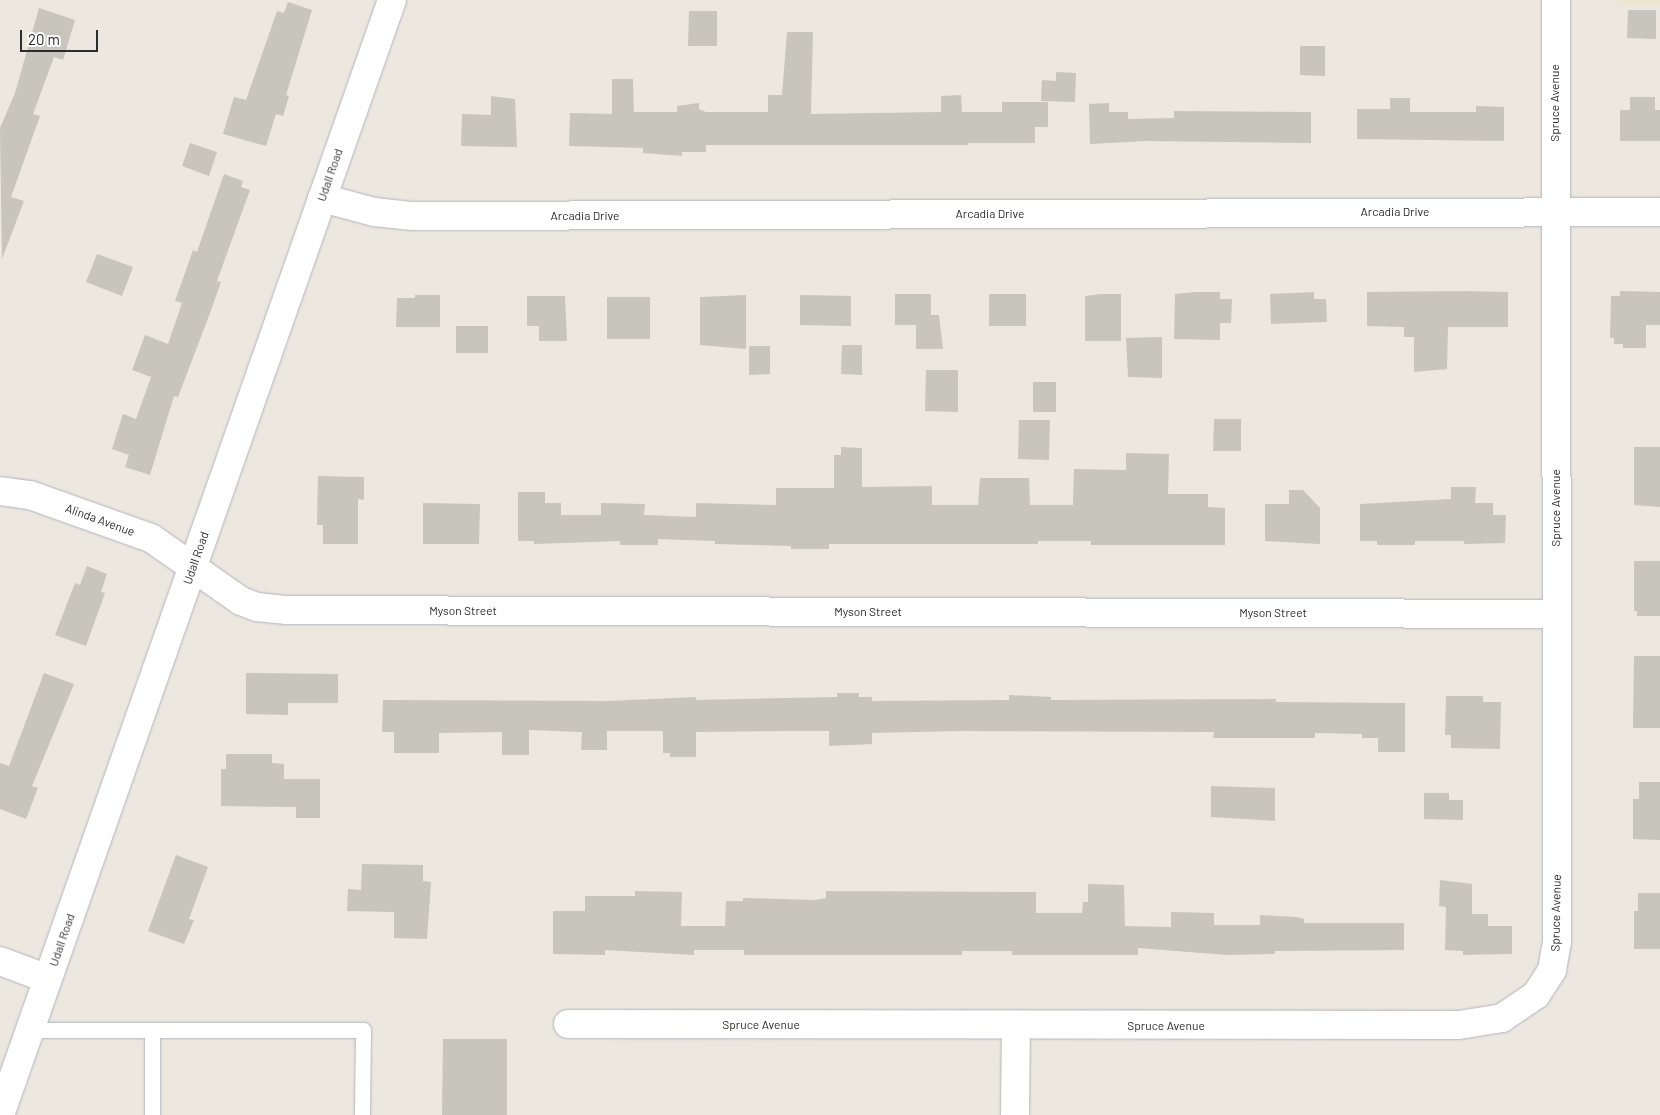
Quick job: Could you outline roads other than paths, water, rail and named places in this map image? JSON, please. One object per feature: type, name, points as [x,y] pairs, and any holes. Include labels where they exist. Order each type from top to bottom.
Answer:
[{"type":"street","name":"Udall Road","points":[[0,1115],[392,0]]},
{"type":"street","name":"Spruce Avenue","points":[[568,1024],[1016,1026],[1473,1025],[1502,1018],[1526,1005],[1546,982],[1556,957],[1556,0]]},
{"type":"street","name":"Arcadia Drive","points":[[322,198],[374,212],[414,216],[1660,212]]},
{"type":"street","name":"Alinda Avenue","points":[[0,490],[30,495],[151,538],[193,568]]},
{"type":"street","name":"Myson Street","points":[[193,568],[241,600],[257,606],[287,610],[1555,614]]},
{"type":"street","points":[[0,961],[48,979]]},
{"type":"street","points":[[1015,1115],[1016,1026]]},
{"type":"lane","points":[[30,1030],[363,1030],[362,1115]]},
{"type":"lane","points":[[152,1031],[152,1115]]}]
